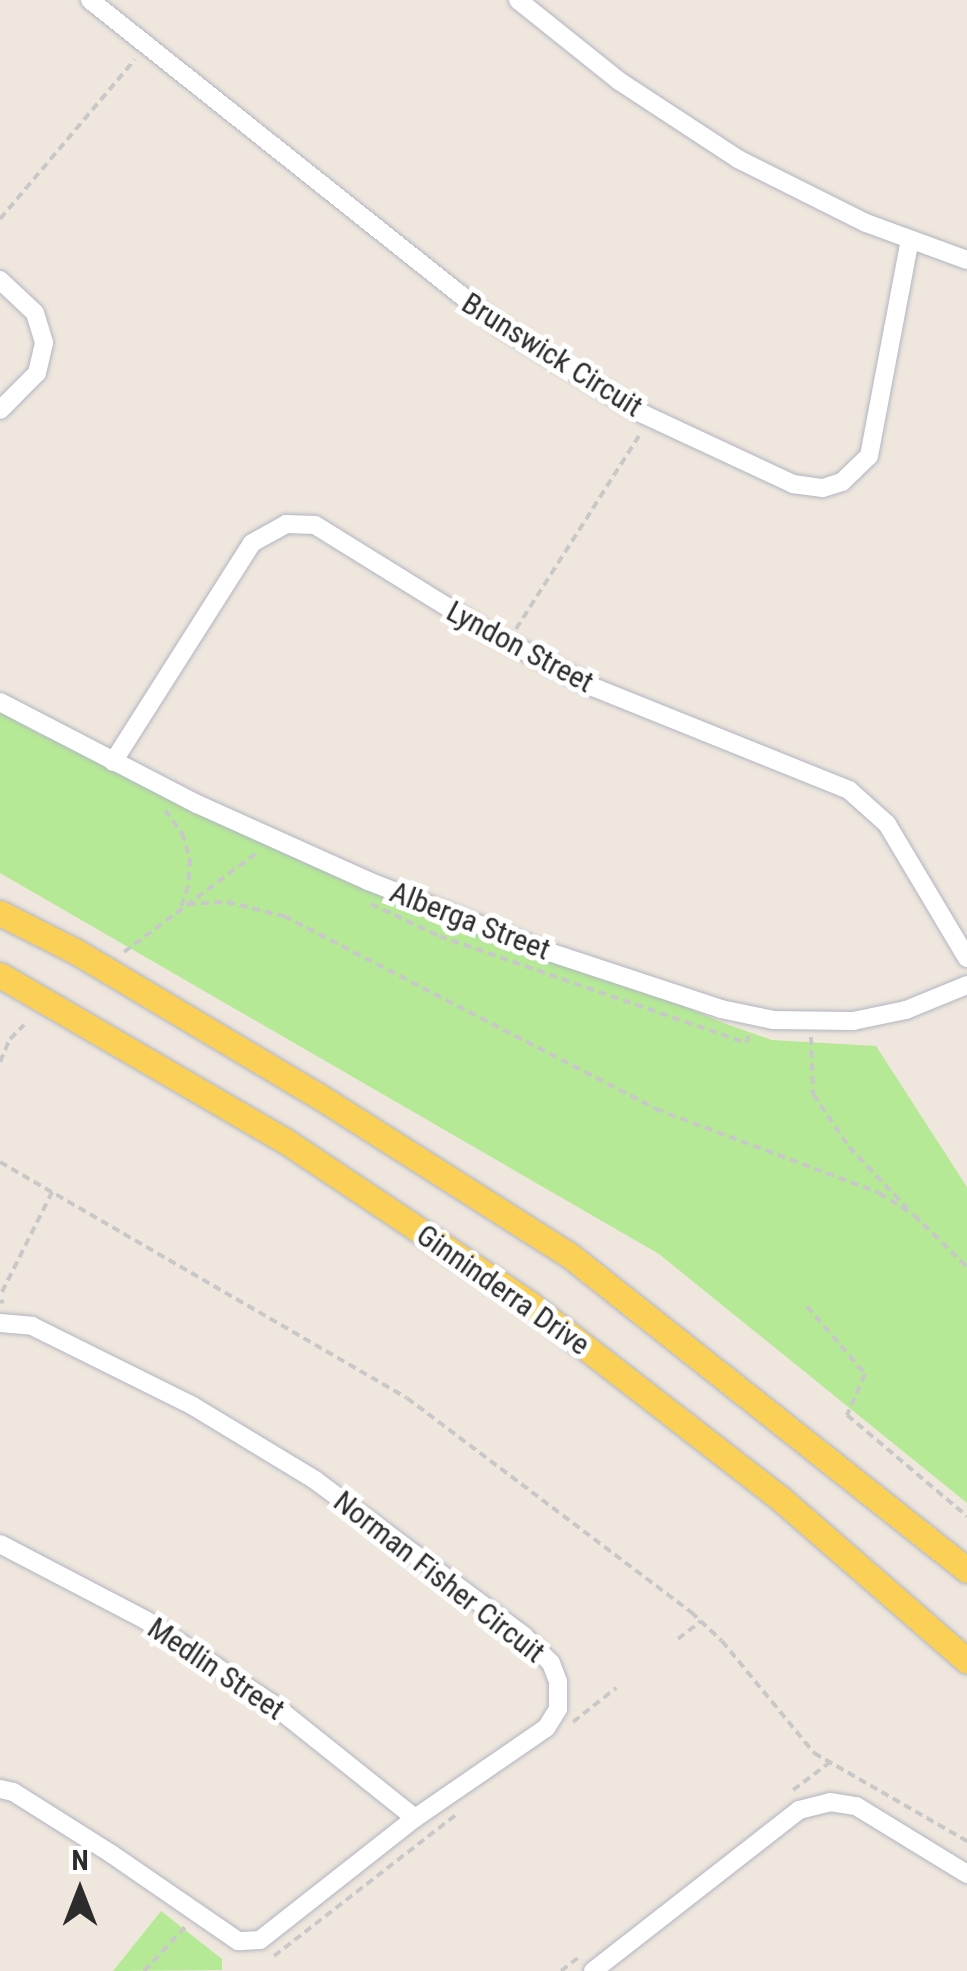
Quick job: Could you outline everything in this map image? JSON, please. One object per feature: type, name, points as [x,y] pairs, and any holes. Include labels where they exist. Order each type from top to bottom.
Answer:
[{"type":"main road","name":"Ginninderra Drive","points":[[0,914],[75,952],[317,1095],[568,1254],[967,1570]]},
{"type":"main road","name":"Ginninderra Drive","points":[[0,974],[284,1140],[531,1305],[782,1500],[967,1661]]},
{"type":"street","name":"Brunswick Circuit","points":[[90,0],[456,295],[547,358],[650,418],[793,484],[823,488],[850,478],[869,456],[910,240]]},
{"type":"street","points":[[518,0],[619,80],[698,134],[823,203],[967,260]]},
{"type":"street","points":[[0,280],[35,313],[44,343],[36,373],[0,410]]},
{"type":"street","name":"Lyndon Street","points":[[113,762],[246,551],[276,527],[305,524],[324,529],[507,643],[648,712],[849,790],[887,824],[967,958]]},
{"type":"street","name":"Alberga Street","points":[[0,702],[282,844],[455,916],[614,974],[747,1016],[810,1023],[893,1014],[967,985]]},
{"type":"street","name":"Norman Fisher Circuit","points":[[0,1323],[32,1326],[175,1397],[315,1480],[406,1545],[551,1662],[558,1681],[558,1709],[546,1728],[415,1818],[284,1925],[260,1940],[238,1940],[94,1843],[13,1792],[0,1789]]},
{"type":"street","name":"Medlin Street","points":[[0,1544],[178,1642],[271,1704],[415,1818]]},
{"type":"street","points":[[593,1971],[799,1810],[830,1802],[856,1806],[967,1874]]},
{"type":"path","points":[[0,220],[146,46]]},
{"type":"path","points":[[507,643],[650,418]]},
{"type":"path","points":[[156,802],[175,822],[187,846],[188,886],[178,911]]},
{"type":"path","points":[[124,952],[259,852],[282,844]]},
{"type":"path","points":[[188,904],[228,902],[284,916],[656,1109],[879,1193],[914,1215]]},
{"type":"path","points":[[810,1023],[813,1094],[849,1147],[967,1267]]},
{"type":"path","points":[[0,1062],[10,1039],[24,1025]]},
{"type":"path","points":[[0,1162],[406,1398],[701,1621],[814,1752],[967,1840]]},
{"type":"path","points":[[2,1292],[52,1190]]},
{"type":"path","points":[[807,1306],[865,1374],[847,1415],[967,1516]]},
{"type":"path","points":[[678,1639],[701,1621]]},
{"type":"path","points":[[570,1724],[616,1688]]},
{"type":"path","points":[[264,1957],[279,1954],[463,1809]]},
{"type":"path","points":[[174,1918],[195,1935]]},
{"type":"path","points":[[144,1971],[186,1927]]},
{"type":"green space","points":[[0,712],[39,734],[726,1024],[772,1040],[876,1046],[967,1187],[967,1503],[659,1254],[0,873]]},
{"type":"green space","points":[[161,1911],[222,1959],[222,1970],[113,1971]]}]
